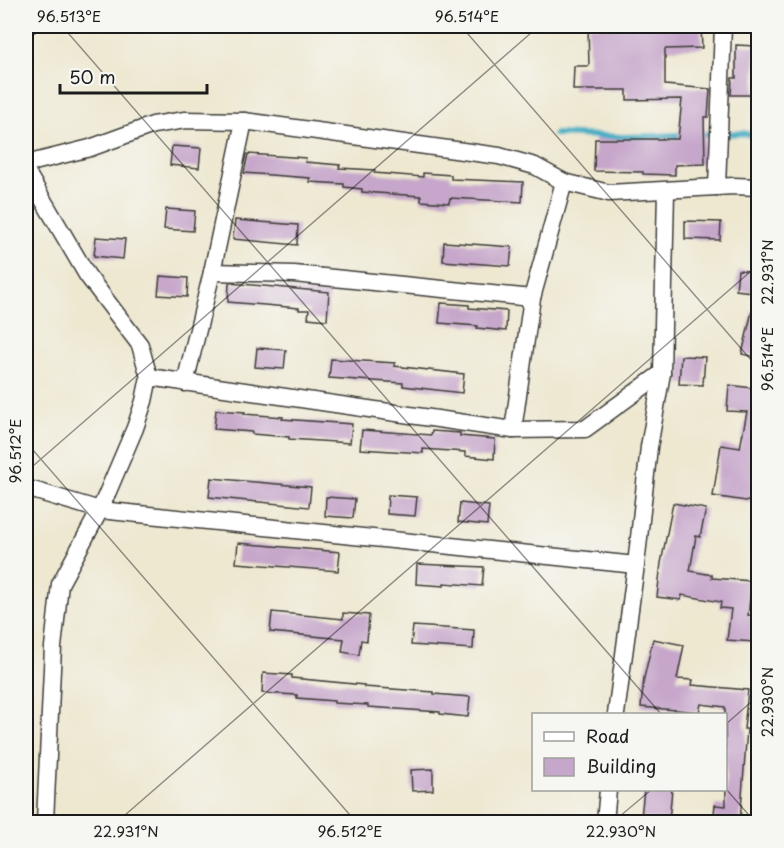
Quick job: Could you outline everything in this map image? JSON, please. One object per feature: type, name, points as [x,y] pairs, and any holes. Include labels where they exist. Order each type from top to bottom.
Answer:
[{"type":"street","points":[[717,187],[723,26]]},
{"type":"street","points":[[26,164],[90,148],[153,125],[185,120],[244,121],[499,156],[535,166],[564,182],[609,193],[717,187],[759,188]]},
{"type":"street","points":[[185,383],[212,272],[244,121]]},
{"type":"street","points":[[26,171],[87,275],[140,345],[149,377],[135,428],[100,510],[60,584],[52,647],[45,822]]},
{"type":"street","points":[[513,430],[531,298],[564,182]]},
{"type":"street","points":[[616,713],[636,565],[648,447],[662,373],[666,191]]},
{"type":"street","points":[[212,272],[294,274],[531,298]]},
{"type":"street","points":[[149,377],[513,430],[585,429],[662,373]]},
{"type":"street","points":[[26,488],[100,510],[636,565]]},
{"type":"street","points":[[605,822],[608,791]]},
{"type":"building","points":[[588,26],[701,26],[702,48],[665,49],[665,85],[710,89],[708,117],[704,117],[705,164],[675,165],[675,175],[594,171],[595,139],[678,139],[682,99],[627,100],[627,90],[573,90],[574,66],[589,66]]},
{"type":"building","points":[[736,45],[755,46],[755,95],[731,95],[732,78],[736,78]]},
{"type":"building","points":[[172,146],[201,148],[199,168],[170,165]]},
{"type":"building","points":[[248,154],[306,158],[305,162],[340,165],[339,168],[375,170],[374,173],[423,177],[423,173],[451,175],[451,179],[523,182],[522,202],[450,198],[449,203],[421,201],[421,196],[362,192],[362,189],[344,187],[344,184],[309,182],[310,178],[244,173]]},
{"type":"building","points":[[166,209],[195,211],[193,231],[164,229]]},
{"type":"building","points":[[235,220],[298,225],[297,245],[233,239]]},
{"type":"building","points":[[685,221],[721,222],[720,240],[685,239]]},
{"type":"building","points":[[96,237],[125,239],[123,259],[94,256]]},
{"type":"building","points":[[444,242],[512,247],[510,266],[443,261]]},
{"type":"building","points":[[738,270],[759,272],[759,293],[736,290]]},
{"type":"building","points":[[160,276],[188,278],[187,297],[158,295]]},
{"type":"building","points":[[229,283],[329,292],[327,320],[308,318],[309,310],[299,310],[299,308],[228,302]]},
{"type":"building","points":[[441,303],[507,311],[506,331],[439,323]]},
{"type":"building","points":[[752,311],[759,312],[759,358],[742,354]]},
{"type":"building","points":[[257,348],[286,350],[284,369],[255,367]]},
{"type":"building","points":[[681,356],[705,357],[703,385],[679,384]]},
{"type":"building","points":[[331,359],[395,363],[394,366],[464,374],[462,393],[403,386],[403,383],[329,378]]},
{"type":"building","points":[[729,385],[759,389],[759,503],[713,496],[721,445],[740,448],[747,412],[727,411]]},
{"type":"building","points":[[216,410],[283,417],[282,419],[352,424],[350,443],[289,439],[289,437],[252,434],[252,432],[214,429]]},
{"type":"building","points":[[362,430],[431,435],[432,431],[495,439],[494,459],[465,456],[465,452],[423,449],[423,453],[360,449]]},
{"type":"building","points":[[211,478],[311,487],[309,507],[209,497]]},
{"type":"building","points":[[388,495],[417,497],[415,516],[387,514]]},
{"type":"building","points":[[326,497],[355,499],[353,518],[325,516]]},
{"type":"building","points":[[460,503],[489,506],[487,525],[458,522]]},
{"type":"building","points":[[673,503],[706,509],[700,537],[696,536],[690,571],[712,575],[712,578],[752,581],[748,615],[757,616],[754,642],[727,640],[731,609],[720,608],[721,602],[682,595],[681,600],[657,597]]},
{"type":"building","points":[[238,543],[340,552],[338,571],[236,563]]},
{"type":"building","points":[[417,564],[484,567],[482,586],[444,583],[444,586],[416,584]]},
{"type":"building","points":[[272,612],[343,619],[343,613],[369,615],[367,641],[361,640],[359,655],[342,652],[344,639],[270,632]]},
{"type":"building","points":[[413,626],[474,630],[473,649],[411,645]]},
{"type":"building","points":[[653,639],[684,645],[677,679],[693,680],[692,685],[748,690],[740,822],[713,822],[715,805],[726,806],[727,713],[725,713],[725,707],[701,704],[699,712],[641,707],[644,678]]},
{"type":"building","points":[[263,673],[292,675],[292,678],[364,685],[364,687],[470,697],[468,717],[440,714],[440,712],[334,703],[334,701],[297,698],[297,695],[262,693]]},
{"type":"building","points":[[433,769],[433,790],[412,791],[411,770]]},
{"type":"building","points":[[644,791],[672,791],[669,821],[641,818]]},
{"type":"waterway","points":[[697,135],[743,133],[758,137]]},
{"type":"waterway","points":[[555,134],[622,137],[686,135]]}]
